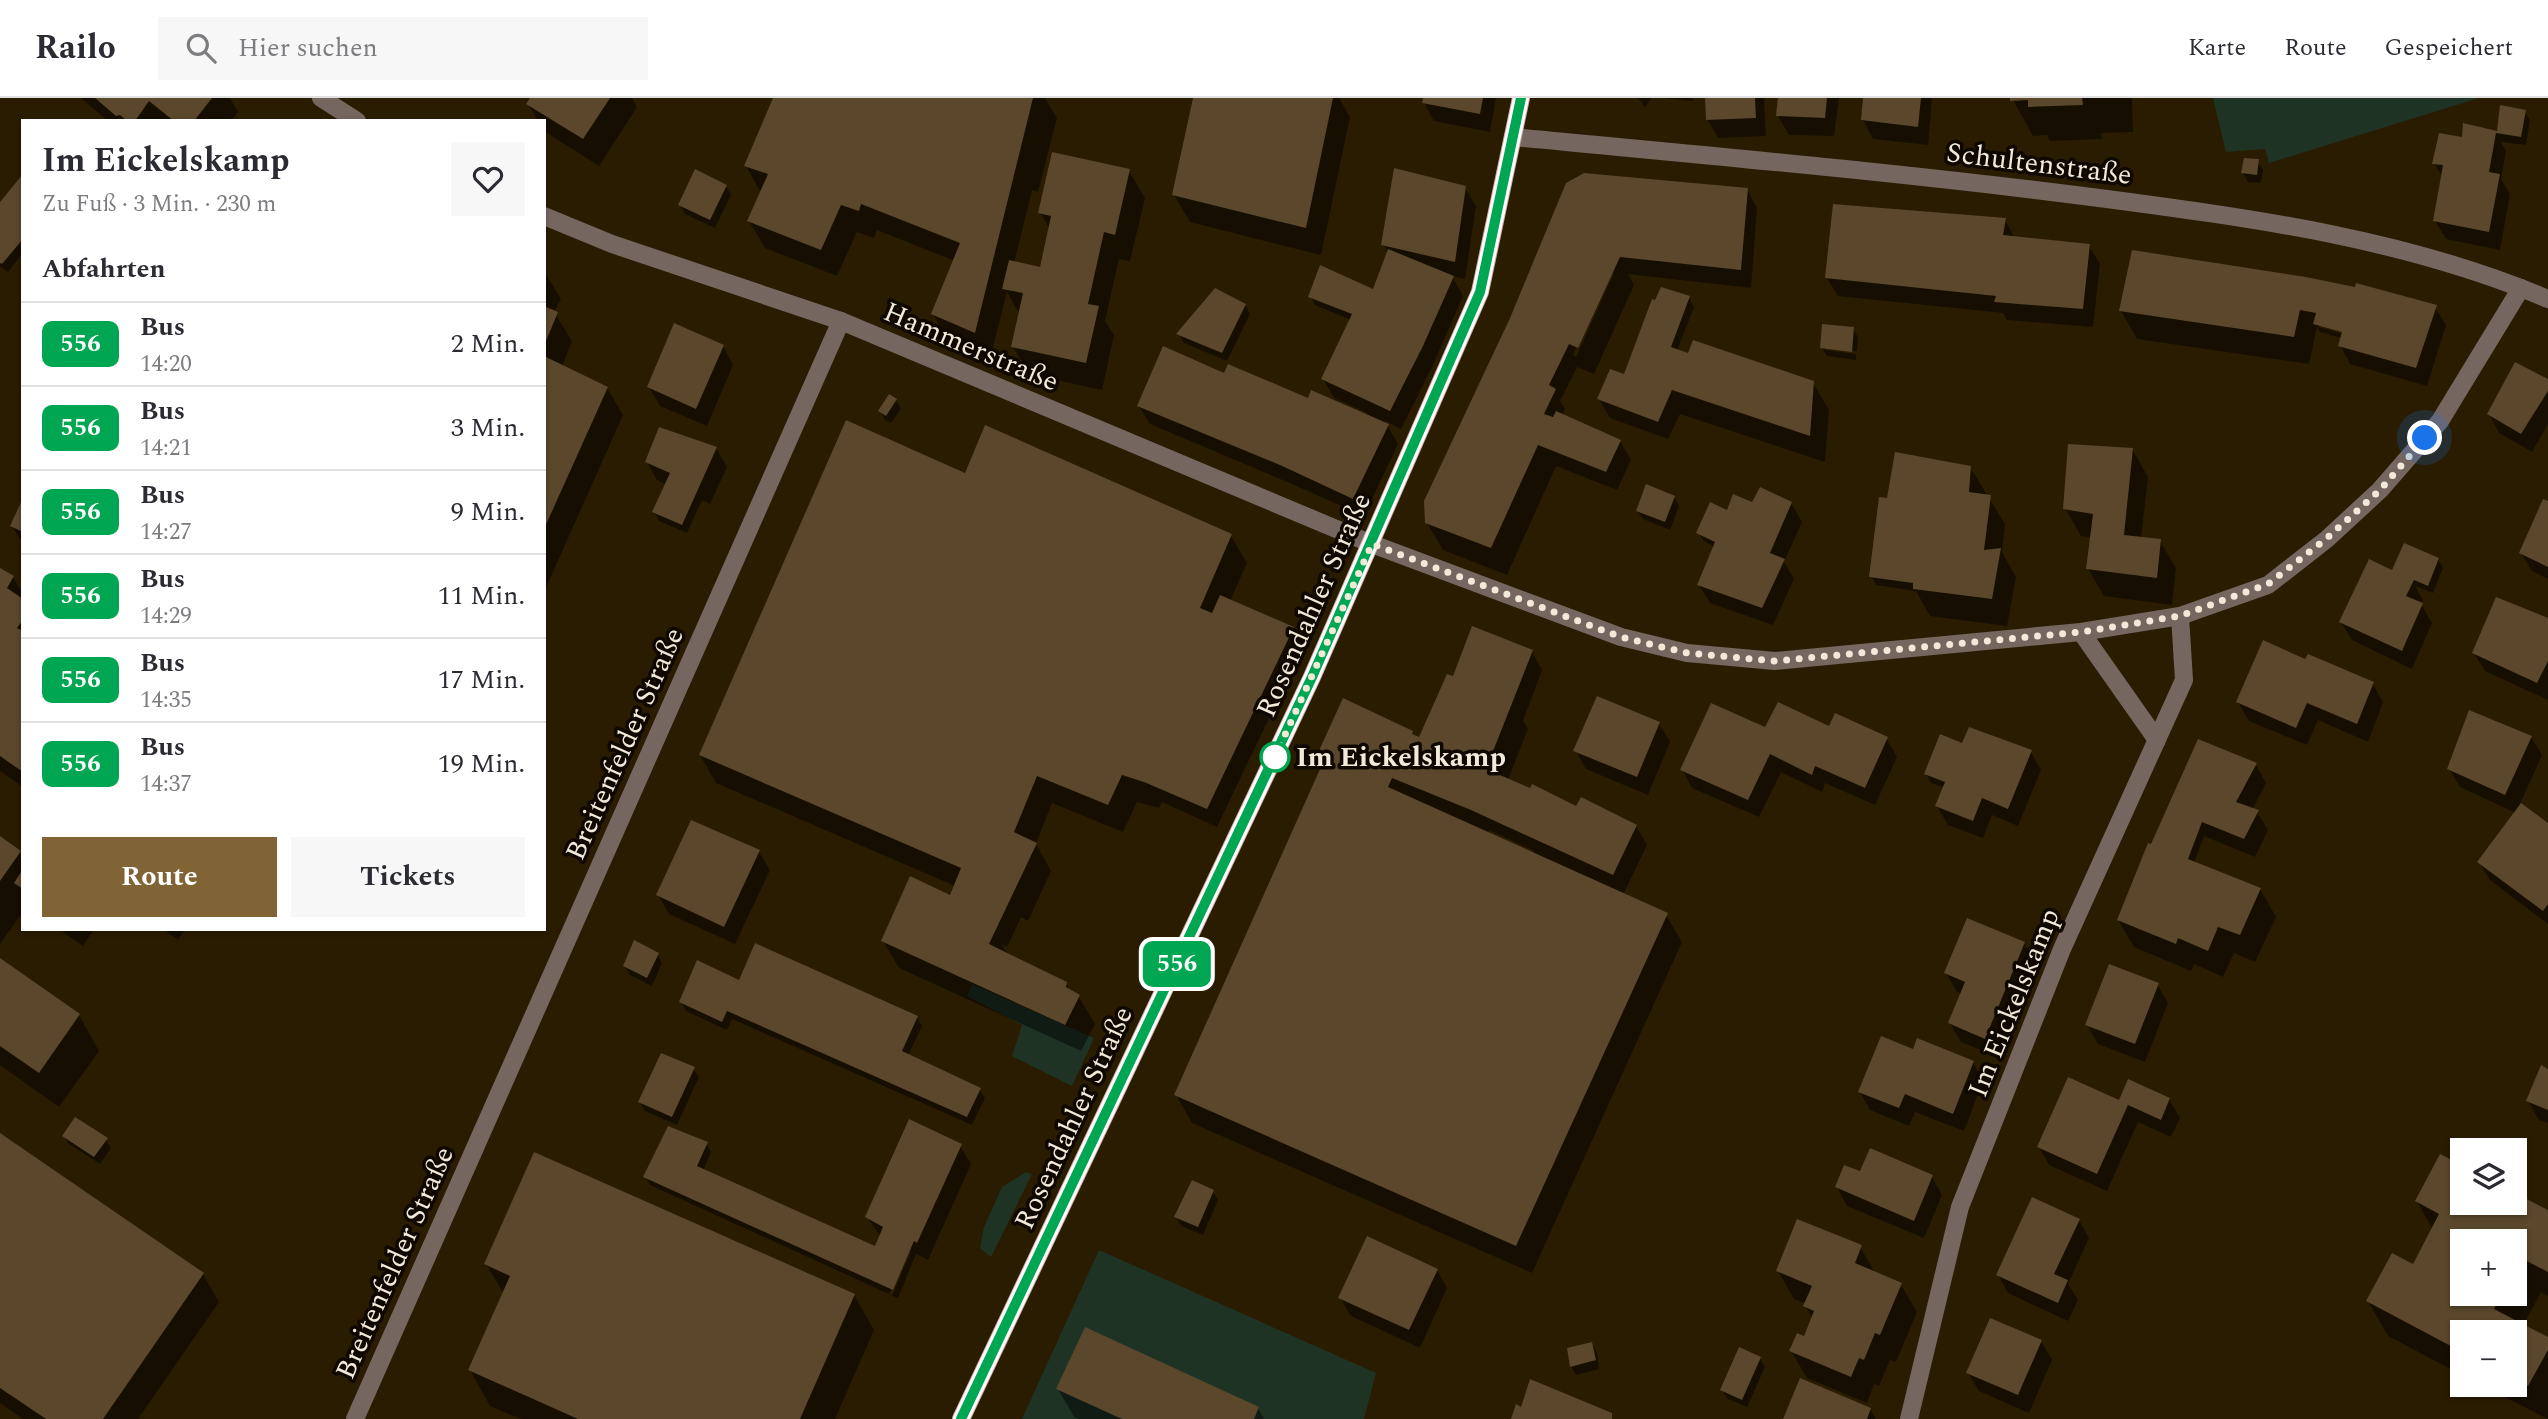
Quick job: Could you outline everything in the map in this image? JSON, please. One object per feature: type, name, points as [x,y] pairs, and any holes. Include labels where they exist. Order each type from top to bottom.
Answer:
[{"type":"main road","name":"Rosendahler Straße","points":[[961,1419],[1275,757],[1372,544],[1480,292],[1521,98]]},
{"type":"street","points":[[321,98],[355,119]]},
{"type":"street","name":"Schultenstraße","points":[[1513,137],[1980,182],[2264,220],[2395,247],[2548,299]]},
{"type":"street","name":"Hammerstraße","points":[[546,217],[612,244],[841,321],[1372,544]]},
{"type":"street","points":[[1372,544],[1621,637],[1687,653],[1775,661],[2081,632],[2180,616],[2268,584],[2326,539],[2380,490],[2440,421],[2521,288]]},
{"type":"street","name":"Breitenfelder Straße","points":[[355,1419],[841,321]]},
{"type":"street","name":"Im Eickelskamp","points":[[1909,1419],[1960,1207],[2062,949],[2184,680],[2180,616]]},
{"type":"street","points":[[2081,632],[2157,740]]},
{"type":"green space","points":[[2213,98],[2479,98],[2269,163],[2265,149],[2226,152]]},
{"type":"green space","points":[[972,984],[1094,1038],[1072,1086],[1012,1056],[1022,1025],[967,996]]},
{"type":"green space","points":[[1026,1172],[1032,1174],[991,1257],[980,1248],[984,1227],[1002,1187]]},
{"type":"green space","points":[[1099,1250],[1376,1373],[1364,1419],[1022,1419]]},
{"type":"building","points":[[95,98],[212,98],[196,119],[172,119],[149,101],[136,119],[116,116]]},
{"type":"building","points":[[530,98],[610,98],[583,139],[526,104]]},
{"type":"building","points":[[773,98],[1033,98],[975,333],[931,314],[960,243],[861,204],[859,211],[841,205],[821,250],[747,221],[768,174],[744,166]]},
{"type":"building","points":[[1193,98],[1333,98],[1306,228],[1172,195]]},
{"type":"building","points":[[1423,98],[1483,98],[1480,114],[1422,103]]},
{"type":"building","points":[[1705,98],[1755,98],[1756,118],[1706,120]]},
{"type":"building","points":[[1778,98],[1827,98],[1825,118],[1776,116]]},
{"type":"building","points":[[1863,98],[1921,98],[1918,127],[1861,120]]},
{"type":"building","points":[[2010,98],[2082,98],[2083,105],[2028,107],[2028,100],[2010,101]]},
{"type":"building","points":[[2500,105],[2526,110],[2521,137],[2496,133],[2489,172],[2500,174],[2489,232],[2433,221],[2443,165],[2432,164],[2439,133],[2462,137],[2463,123],[2497,131]]},
{"type":"building","points":[[1052,152],[1130,169],[1115,235],[1104,232],[1088,304],[1099,306],[1086,363],[1011,347],[1023,293],[1002,289],[1009,260],[1040,267],[1051,216],[1038,213]]},
{"type":"building","points":[[2244,158],[2259,159],[2257,175],[2241,173]]},
{"type":"building","points":[[1394,168],[1466,186],[1455,262],[1381,245]]},
{"type":"building","points":[[695,169],[727,185],[710,220],[678,205]]},
{"type":"building","points":[[1584,173],[1748,188],[1741,270],[1620,257],[1578,348],[1569,344],[1549,385],[1556,389],[1544,414],[1553,417],[1556,411],[1621,440],[1606,472],[1538,445],[1491,548],[1425,523],[1424,501],[1510,318],[1566,183]]},
{"type":"building","points":[[21,176],[21,241],[2,264],[0,263],[0,202]]},
{"type":"building","points":[[1833,204],[2006,218],[2003,235],[2090,244],[2083,309],[1994,302],[1996,296],[1825,278]]},
{"type":"building","points":[[1388,249],[1454,276],[1390,411],[1321,379],[1352,314],[1308,297],[1320,265],[1373,289]]},
{"type":"building","points":[[2132,250],[2355,287],[2356,283],[2437,305],[2416,368],[2338,346],[2342,332],[2313,324],[2316,313],[2300,310],[2294,337],[2119,311]]},
{"type":"building","points":[[1661,287],[1690,296],[1671,347],[1688,353],[1693,340],[1814,381],[1810,436],[1672,390],[1658,422],[1597,399],[1610,369],[1624,374],[1652,299],[1655,300]]},
{"type":"building","points":[[1215,288],[1246,304],[1222,353],[1176,334]]},
{"type":"building","points":[[546,307],[558,312],[546,341]]},
{"type":"building","points":[[674,323],[724,345],[696,409],[647,387]]},
{"type":"building","points":[[1822,324],[1854,327],[1852,352],[1820,348]]},
{"type":"building","points":[[1163,346],[1224,373],[1228,364],[1308,398],[1311,390],[1389,424],[1353,499],[1280,465],[1137,406]]},
{"type":"building","points":[[546,357],[608,387],[546,525]]},
{"type":"building","points":[[2515,362],[2548,379],[2548,391],[2521,434],[2487,414]]},
{"type":"building","points":[[889,394],[897,399],[886,416],[878,411]]},
{"type":"building","points":[[846,420],[965,473],[985,425],[1232,534],[1200,608],[1212,613],[1220,595],[1294,627],[1207,809],[1122,775],[1108,805],[1037,776],[1014,832],[1037,843],[989,944],[1067,982],[1066,987],[1080,995],[1065,1025],[881,941],[910,876],[950,895],[961,868],[699,755]]},
{"type":"building","points":[[659,427],[717,447],[682,525],[652,512],[670,473],[645,462]]},
{"type":"building","points":[[2068,444],[2133,448],[2124,535],[2161,539],[2157,578],[2086,569],[2093,514],[2063,509]]},
{"type":"building","points":[[1895,452],[1971,466],[1969,492],[1991,495],[1984,550],[2001,548],[1992,599],[1913,589],[1913,583],[1869,577],[1879,497],[1887,498]]},
{"type":"building","points":[[1646,484],[1675,496],[1665,522],[1636,511]]},
{"type":"building","points":[[1760,487],[1792,502],[1770,553],[1785,559],[1762,608],[1697,585],[1715,542],[1696,533],[1710,502],[1727,510],[1733,494],[1752,502]]},
{"type":"building","points":[[2543,499],[2548,501],[2548,567],[2519,553]]},
{"type":"building","points":[[21,502],[21,531],[10,526]]},
{"type":"building","points":[[2404,543],[2439,558],[2428,586],[2414,580],[2406,596],[2423,603],[2402,651],[2339,622],[2369,559],[2392,570]]},
{"type":"building","points":[[0,568],[14,576],[7,588],[21,598],[21,623],[17,628],[21,630],[21,771],[0,756]]},
{"type":"building","points":[[2496,597],[2548,618],[2548,661],[2537,683],[2472,653]]},
{"type":"building","points":[[1472,626],[1533,650],[1486,769],[1530,788],[1532,784],[1576,806],[1581,797],[1637,825],[1613,875],[1471,810],[1392,778],[1388,787],[1668,913],[1516,1246],[1174,1095],[1325,758],[1317,755],[1343,698],[1413,731],[1412,734],[1419,737],[1447,674],[1453,676]]},
{"type":"building","points":[[2263,640],[2305,659],[2308,654],[2374,682],[2357,724],[2307,703],[2296,728],[2236,702]]},
{"type":"building","points":[[1597,696],[1660,722],[1637,777],[1573,751]]},
{"type":"building","points":[[1778,702],[1829,726],[1835,713],[1888,737],[1865,788],[1815,766],[1812,775],[1770,754],[1748,800],[1680,770],[1711,703],[1765,727]]},
{"type":"building","points":[[2469,710],[2532,736],[2505,795],[2447,769]]},
{"type":"building","points":[[1969,727],[2032,750],[2008,809],[1982,798],[1973,821],[1935,806],[1945,782],[1924,774],[1940,734],[1962,743]]},
{"type":"building","points":[[2198,739],[2257,763],[2236,802],[2259,810],[2244,839],[2202,822],[2188,859],[2261,888],[2240,935],[2218,927],[2208,951],[2178,938],[2176,944],[2117,920],[2148,843],[2151,844]]},
{"type":"building","points":[[2521,803],[2548,823],[2548,904],[2543,911],[2477,862]]},
{"type":"building","points":[[691,820],[760,850],[724,927],[656,895]]},
{"type":"building","points":[[0,836],[21,851],[0,881]]},
{"type":"building","points":[[21,872],[21,888],[14,883]]},
{"type":"building","points":[[1967,918],[2025,942],[1985,1039],[1948,1023],[1965,982],[1944,973]]},
{"type":"building","points":[[634,940],[659,953],[647,978],[623,966]]},
{"type":"building","points":[[755,943],[918,1016],[902,1051],[981,1088],[967,1117],[727,1011],[722,1022],[679,1002],[697,960],[739,980]]},
{"type":"building","points":[[0,958],[80,1014],[39,1073],[0,1046]]},
{"type":"building","points":[[2109,964],[2159,983],[2135,1044],[2085,1025]]},
{"type":"building","points":[[1881,1036],[1913,1049],[1917,1038],[1974,1061],[1953,1114],[1905,1094],[1899,1108],[1858,1092]]},
{"type":"building","points":[[661,1053],[695,1067],[672,1117],[638,1102]]},
{"type":"building","points":[[2541,1065],[2548,1069],[2548,1110],[2526,1101]]},
{"type":"building","points":[[2068,1077],[2119,1100],[2128,1079],[2170,1098],[2161,1120],[2128,1105],[2097,1174],[2037,1147]]},
{"type":"building","points":[[75,1117],[108,1138],[94,1157],[62,1136]]},
{"type":"building","points":[[909,1119],[962,1144],[893,1290],[643,1177],[668,1126],[708,1142],[697,1166],[875,1246],[883,1227],[865,1217]]},
{"type":"building","points":[[0,1133],[204,1273],[103,1419],[46,1419],[0,1388]]},
{"type":"building","points":[[1870,1148],[1933,1175],[1914,1221],[1835,1187],[1844,1165],[1860,1171]]},
{"type":"building","points":[[534,1152],[855,1294],[800,1419],[578,1419],[468,1370],[510,1276],[484,1264]]},
{"type":"building","points":[[2440,1154],[2450,1159],[2450,1215],[2527,1215],[2527,1199],[2548,1210],[2548,1272],[2527,1261],[2527,1229],[2450,1229],[2450,1306],[2496,1306],[2494,1309],[2515,1320],[2450,1320],[2450,1346],[2366,1301],[2392,1253],[2413,1264],[2439,1214],[2415,1201]]},
{"type":"building","points":[[1192,1180],[1214,1190],[1198,1227],[1174,1217]]},
{"type":"building","points":[[2032,1197],[2080,1219],[2054,1274],[2068,1280],[2058,1303],[1996,1275]]},
{"type":"building","points":[[1797,1219],[1862,1245],[1855,1263],[1902,1283],[1880,1335],[1875,1333],[1864,1360],[1859,1358],[1851,1377],[1789,1351],[1797,1333],[1804,1336],[1814,1311],[1803,1306],[1812,1286],[1776,1271]]},
{"type":"building","points":[[1367,1236],[1438,1269],[1409,1330],[1338,1298]]},
{"type":"building","points":[[1990,1318],[2042,1340],[2018,1395],[1966,1373]]},
{"type":"building","points":[[2527,1326],[2548,1337],[2548,1350],[2528,1386]]},
{"type":"building","points":[[1085,1327],[1259,1407],[1254,1419],[1122,1419],[1056,1389]]},
{"type":"building","points":[[1592,1342],[1596,1360],[1570,1367],[1567,1348]]},
{"type":"building","points":[[1739,1347],[1761,1357],[1742,1400],[1720,1390]]},
{"type":"building","points":[[1800,1378],[1871,1408],[1867,1419],[1783,1419]]},
{"type":"building","points":[[1530,1379],[1612,1413],[1612,1419],[1511,1419],[1516,1404],[1521,1407]]},
{"type":"bus line","name":"556","points":[[961,1419],[1312,677],[1480,292],[1521,98]]},
{"type":"place","name":"Im Eickelskamp","points":[[1275,757]]},
{"type":"route","points":[[1275,757],[1372,544],[1621,637],[1687,653],[1775,661],[2081,632],[2180,616],[2268,584],[2326,539],[2380,490],[2425,438]]}]
